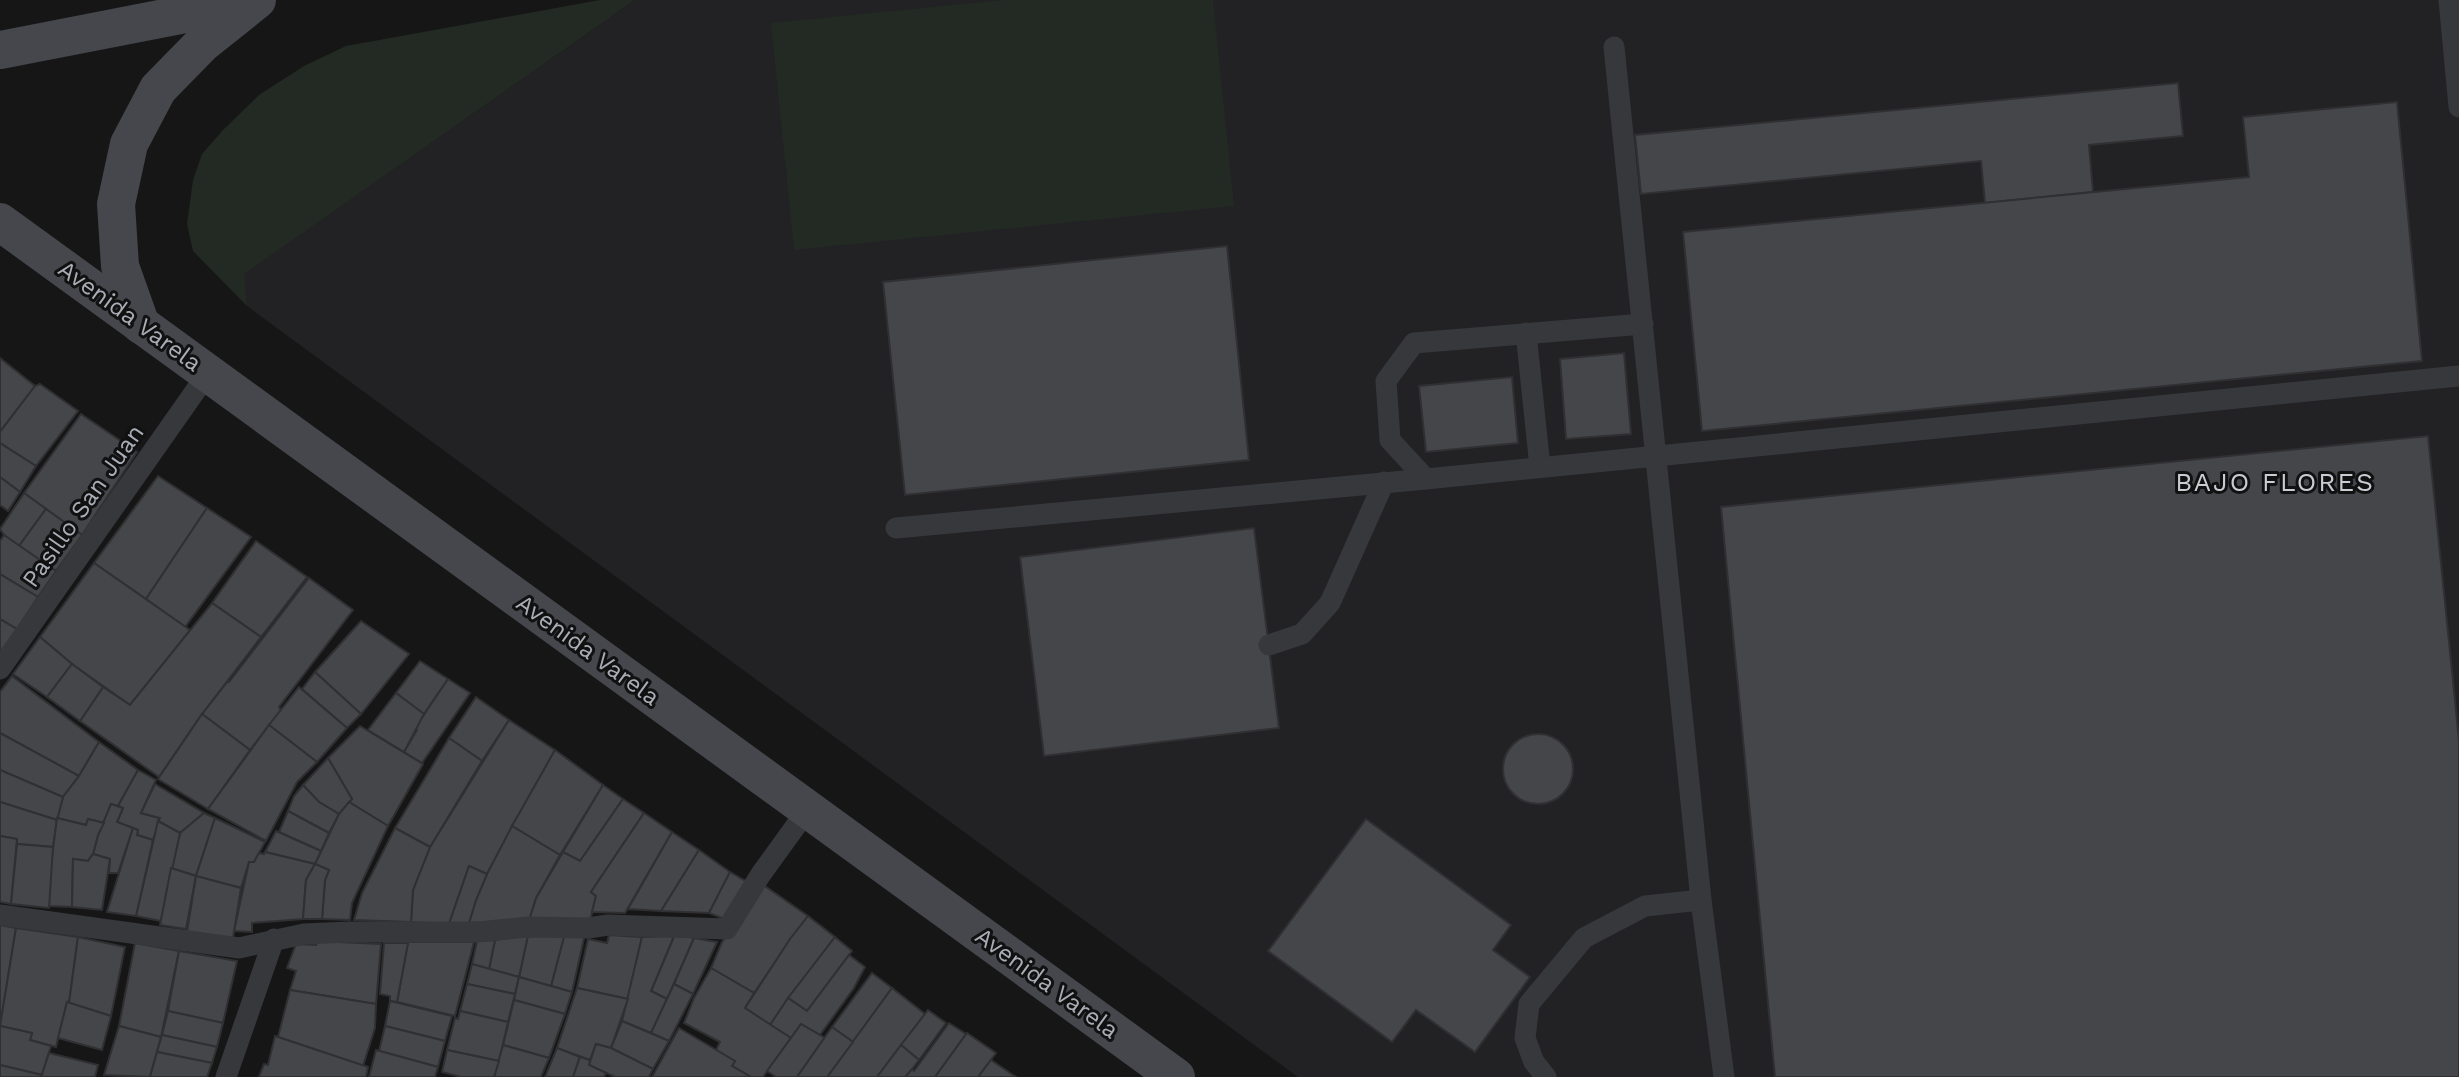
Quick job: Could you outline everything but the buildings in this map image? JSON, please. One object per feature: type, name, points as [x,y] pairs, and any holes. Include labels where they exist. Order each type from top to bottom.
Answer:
[{"type":"main road","points":[[0,50],[258,0]]},
{"type":"main road","points":[[141,325],[120,266],[116,204],[129,144],[158,89],[202,44],[258,0]]},
{"type":"main road","name":"Avenida Varela","points":[[0,222],[1176,1077]]},
{"type":"lane","points":[[2449,0],[2459,107]]},
{"type":"lane","points":[[1614,47],[1701,900],[1724,1077]]},
{"type":"lane","points":[[1426,478],[1390,440],[1386,381],[1414,343],[1643,324]]},
{"type":"lane","points":[[1526,333],[1540,467]]},
{"type":"lane","name":"Pasillo San Juan","points":[[0,669],[208,373]]},
{"type":"lane","points":[[896,528],[2459,376]]},
{"type":"lane","points":[[1269,645],[1302,634],[1329,603],[1384,482]]},
{"type":"lane","points":[[0,915],[239,948],[274,939],[348,932],[478,932],[528,927],[588,928],[608,925],[727,929],[761,874],[808,809]]},
{"type":"lane","points":[[1546,1077],[1534,1062],[1525,1038],[1529,1004],[1584,938],[1645,906],[1701,900]]},
{"type":"lane","points":[[226,1077],[274,939]]},
{"type":"shaded area","points":[[600,0],[635,0],[244,274],[247,306],[193,251],[187,224],[193,180],[202,154],[259,95],[304,66],[346,46]]},
{"type":"shaded area","points":[[635,0],[2459,0],[2459,1077],[1298,1077],[247,306],[243,274]]},
{"type":"shaded area","points":[[1004,0],[1213,0],[1234,206],[794,250],[771,23]]},
{"type":"district","name":"BAJO FLORES","points":[[2275,482]]}]
